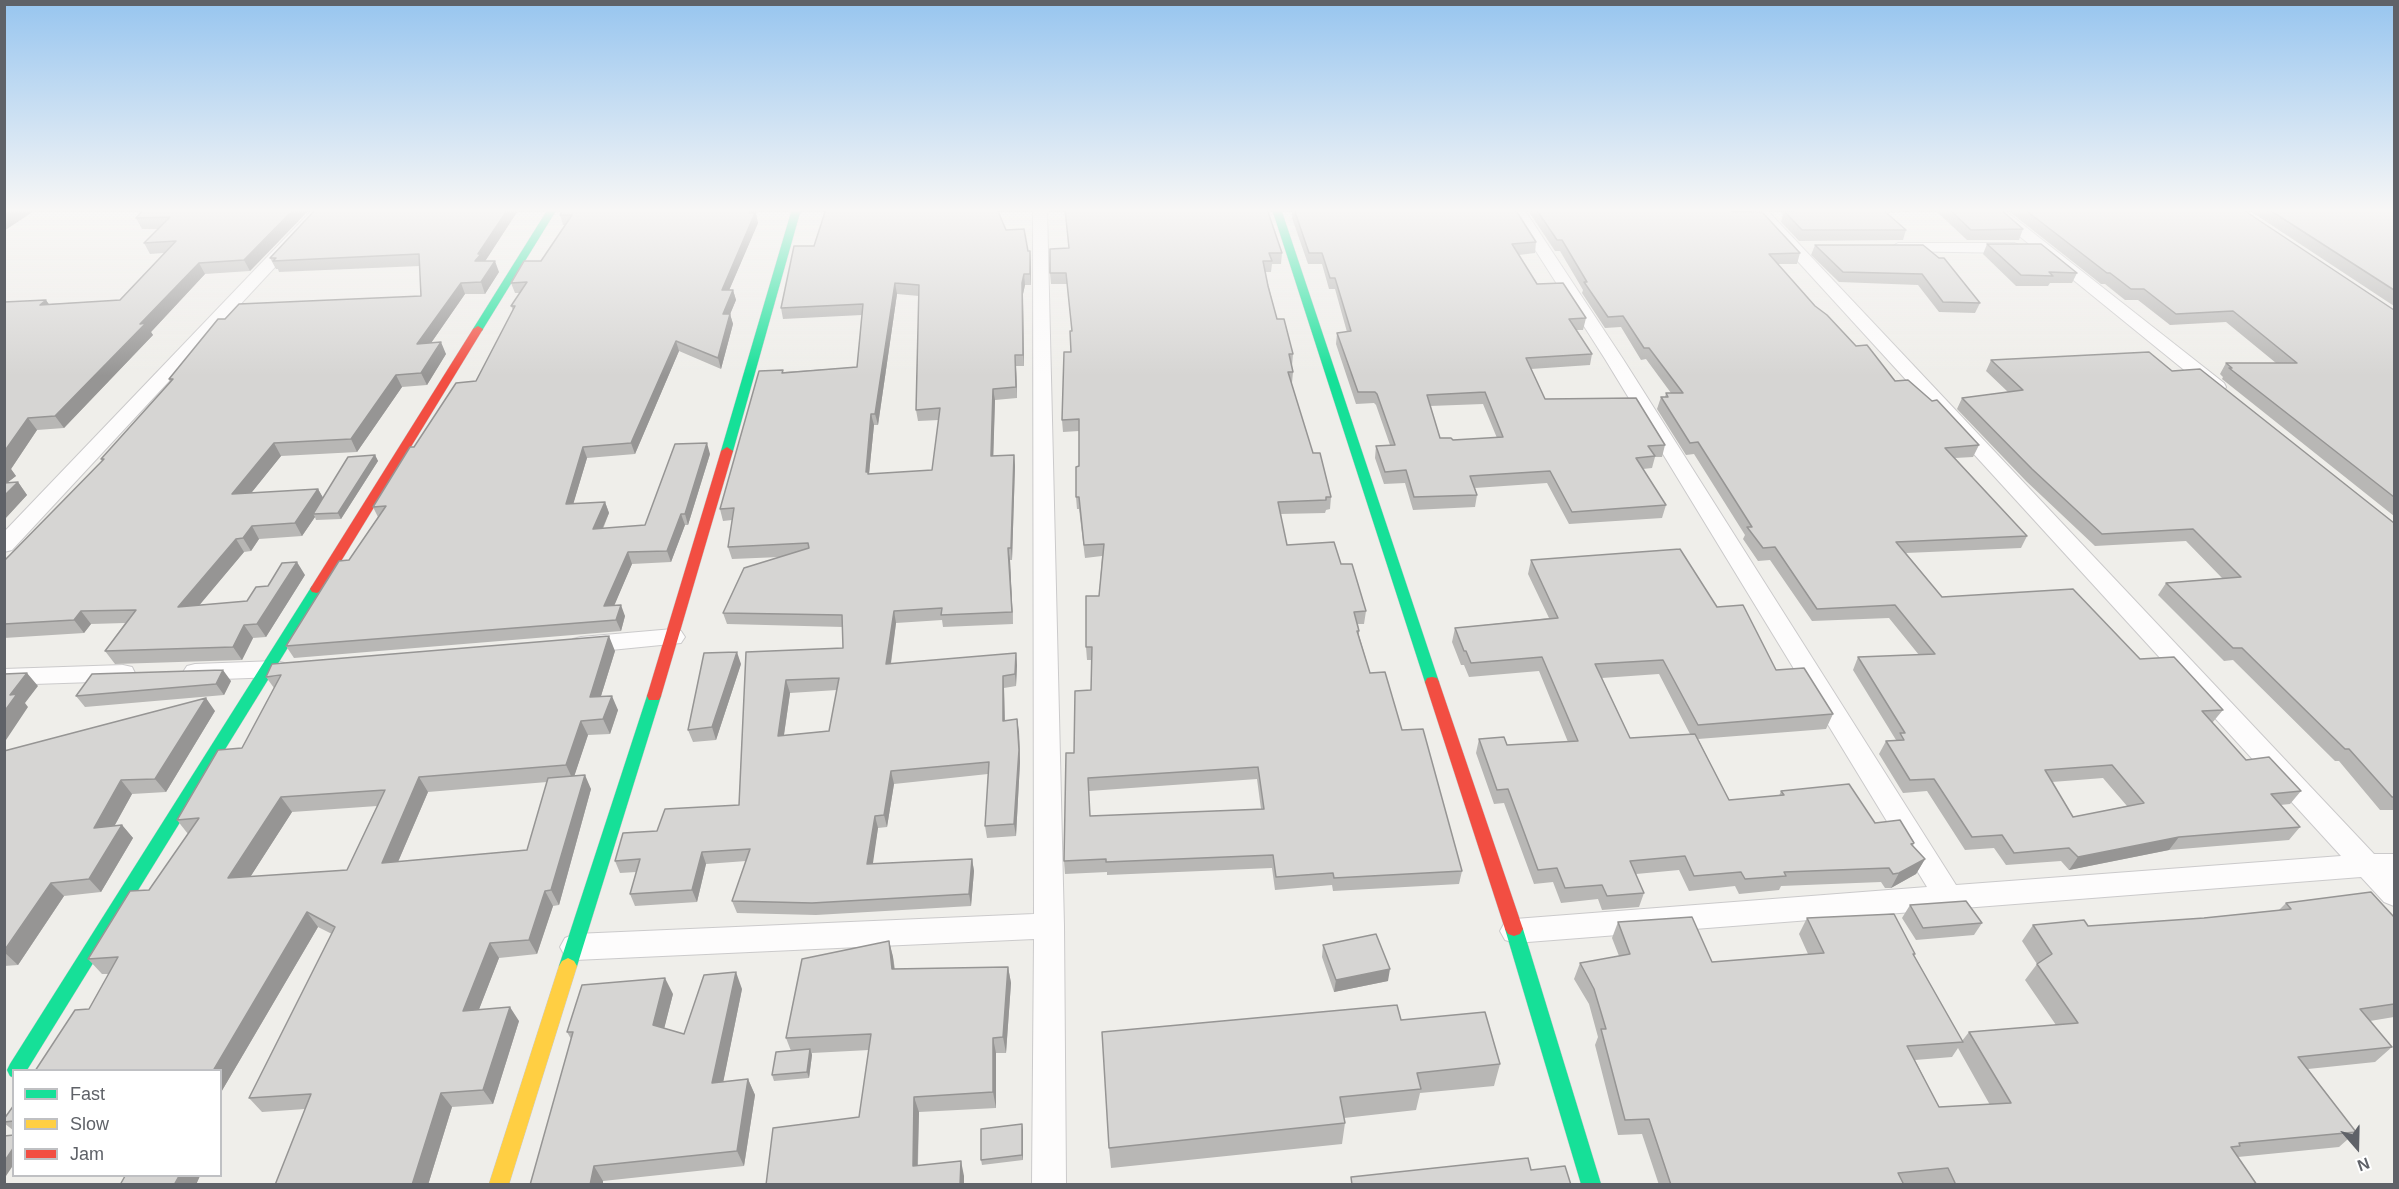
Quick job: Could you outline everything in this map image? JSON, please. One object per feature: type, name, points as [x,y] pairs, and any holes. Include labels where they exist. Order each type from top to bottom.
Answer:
[{"type":"street","points":[[4,545],[269,264]]},
{"type":"street","points":[[17,1069],[519,264]]},
{"type":"street","points":[[499,1185],[673,637],[781,264]]},
{"type":"street","points":[[1041,264],[1049,926],[1049,1185]]},
{"type":"street","points":[[1294,264],[1515,931],[1592,1185]]},
{"type":"street","points":[[1552,264],[1614,360],[1948,897]]},
{"type":"street","points":[[1809,264],[2394,894]]},
{"type":"street","points":[[2062,264],[2227,395]]},
{"type":"street","points":[[554,647],[673,637]]},
{"type":"street","points":[[172,672],[303,667]]},
{"type":"street","points":[[4,677],[148,673]]},
{"type":"street","points":[[1515,931],[2367,865],[2394,865]]},
{"type":"street","points":[[575,947],[1049,926]]},
{"type":"building","points":[[154,264],[198,264],[140,324],[146,323],[55,416],[28,418],[4,452],[4,302],[46,300],[40,305],[120,300]]},
{"type":"building","points":[[419,264],[493,264],[481,282],[461,283],[417,344],[441,342],[421,373],[396,375],[351,439],[274,443],[232,494],[318,489],[295,523],[252,526],[243,538],[236,539],[178,607],[247,601],[256,587],[268,586],[282,563],[297,562],[257,624],[244,625],[233,647],[105,651],[136,610],[81,611],[74,620],[4,624],[4,561],[104,459],[101,459],[173,379],[169,379],[218,319],[225,319],[239,304],[421,296]]},
{"type":"building","points":[[522,264],[733,264],[722,290],[733,290],[723,314],[730,314],[718,358],[676,341],[631,443],[583,447],[566,504],[605,502],[593,529],[645,525],[675,444],[707,443],[685,514],[681,514],[667,551],[628,552],[604,606],[621,605],[616,620],[286,646],[339,561],[349,560],[386,506],[373,507],[410,447],[414,447],[456,383],[476,381],[515,306],[511,306],[527,282],[511,283]]},
{"type":"building","points":[[790,264],[1030,264],[1030,274],[1024,274],[1022,283],[1023,355],[1015,355],[1016,387],[993,389],[991,456],[1014,455],[1011,548],[1008,548],[1012,612],[941,615],[942,608],[894,611],[886,664],[1016,653],[1015,674],[1003,676],[1003,721],[1017,719],[1019,750],[1014,824],[985,826],[989,762],[891,771],[884,815],[875,816],[867,864],[972,859],[969,894],[812,903],[732,901],[750,849],[702,852],[692,890],[630,894],[640,859],[615,861],[623,833],[657,831],[665,809],[739,805],[746,652],[843,648],[842,615],[723,613],[744,568],[809,548],[808,543],[728,547],[734,508],[720,509],[759,371],[783,370],[782,373],[857,367],[863,304],[781,308]],"holes":[[[895,283],[919,285],[916,410],[940,408],[932,470],[868,474],[866,472],[871,414],[875,414]],[[839,678],[829,731],[778,736],[786,680]]]},
{"type":"building","points":[[1050,264],[1264,264],[1277,319],[1284,319],[1293,354],[1289,354],[1293,372],[1288,372],[1313,453],[1320,453],[1331,497],[1326,497],[1326,500],[1278,502],[1287,545],[1334,542],[1341,564],[1352,564],[1366,611],[1354,612],[1359,631],[1357,631],[1370,673],[1385,672],[1402,730],[1423,729],[1462,871],[1334,878],[1333,873],[1276,877],[1273,855],[1106,862],[1106,859],[1064,861],[1066,753],[1074,753],[1075,691],[1091,690],[1092,647],[1086,647],[1086,596],[1099,596],[1104,544],[1084,545],[1079,497],[1076,497],[1076,467],[1079,466],[1079,419],[1062,420],[1064,352],[1071,352],[1070,331],[1072,331],[1066,273],[1050,273]],"holes":[[[1258,767],[1264,809],[1090,816],[1088,778]]]},
{"type":"building","points":[[1326,264],[1525,264],[1537,284],[1563,283],[1586,318],[1569,319],[1592,354],[1526,358],[1545,399],[1636,398],[1665,445],[1648,446],[1655,456],[1636,458],[1666,505],[1572,512],[1550,471],[1470,476],[1477,495],[1414,497],[1406,470],[1385,472],[1376,446],[1395,445],[1377,394],[1358,392],[1337,333],[1351,331],[1335,278],[1330,278]],"holes":[[[1485,392],[1503,437],[1453,440],[1440,438],[1427,395]]]},
{"type":"building","points":[[1577,264],[1778,264],[1815,306],[1827,315],[1856,346],[1867,345],[1895,381],[1908,380],[1932,401],[1937,400],[1979,445],[1945,448],[2027,536],[1896,542],[1942,597],[2073,589],[2140,659],[2174,657],[2223,710],[2202,711],[2246,760],[2269,757],[2301,791],[2271,794],[2300,827],[2179,837],[2078,857],[2069,848],[2014,853],[2002,835],[1972,837],[1934,779],[1910,780],[1886,741],[1904,740],[1900,733],[1905,733],[1858,657],[1935,654],[1895,605],[1817,609],[1775,547],[1763,548],[1747,527],[1752,527],[1698,442],[1690,443],[1661,397],[1668,397],[1666,393],[1683,393],[1649,348],[1644,348],[1623,316],[1608,317],[1584,282],[1587,282]],"holes":[[[2112,765],[2144,803],[2073,817],[2045,770]]]},
{"type":"building","points":[[1835,264],[1949,264],[1980,303],[1943,302],[1922,274],[1843,272]]},
{"type":"building","points":[[2009,264],[2066,264],[2077,273],[2049,272],[2053,276],[2021,275]]},
{"type":"building","points":[[2096,264],[2326,264],[2394,310],[2394,497],[2229,368],[2232,368],[2226,363],[2297,363],[2233,311],[2176,314],[2144,289],[2131,289]]},
{"type":"building","points":[[2354,264],[2394,264],[2394,290]]},
{"type":"building","points":[[2149,352],[2172,371],[2200,369],[2394,523],[2394,797],[2349,749],[2345,749],[2242,648],[2233,648],[2166,583],[2241,577],[2193,529],[2102,534],[2032,469],[1962,398],[2023,390],[1991,360]]},
{"type":"building","points":[[375,455],[338,513],[313,514],[348,457]]},
{"type":"building","points":[[18,482],[4,496],[4,483]]},
{"type":"building","points":[[1680,549],[1717,607],[1743,605],[1776,670],[1804,668],[1833,714],[1698,725],[1663,660],[1595,664],[1630,738],[1695,734],[1729,800],[1784,795],[1781,791],[1849,784],[1875,823],[1900,820],[1914,843],[1911,844],[1925,859],[1893,874],[1889,868],[1784,872],[1786,876],[1745,879],[1741,872],[1694,876],[1685,856],[1630,861],[1644,893],[1607,896],[1602,885],[1565,888],[1557,868],[1538,870],[1508,789],[1497,790],[1479,739],[1504,737],[1507,745],[1578,741],[1542,657],[1471,663],[1455,628],[1558,618],[1531,560]]},
{"type":"building","points":[[609,636],[590,697],[612,696],[603,719],[581,721],[566,765],[419,777],[382,863],[527,850],[548,778],[585,775],[551,890],[545,891],[529,940],[490,943],[463,1011],[510,1007],[483,1090],[441,1093],[412,1185],[275,1185],[311,1094],[249,1098],[335,927],[307,912],[214,1069],[36,1069],[75,1010],[89,1009],[118,957],[88,959],[130,891],[149,890],[199,818],[177,820],[218,750],[242,748],[281,675],[266,677],[272,664]],"holes":[[[385,790],[347,870],[228,878],[281,797]]]},
{"type":"building","points":[[737,652],[712,727],[688,730],[704,653]]},
{"type":"building","points":[[223,670],[216,684],[76,696],[92,674]]},
{"type":"building","points":[[27,673],[10,695],[17,694],[4,712],[4,674]]},
{"type":"building","points":[[206,698],[155,779],[121,780],[94,828],[122,825],[89,879],[51,883],[4,951],[4,751]]},
{"type":"building","points":[[2371,892],[2394,917],[2394,1004],[2360,1009],[2392,1047],[2298,1057],[2356,1132],[2239,1143],[2240,1146],[2231,1147],[2257,1185],[1956,1185],[1948,1168],[1898,1173],[1904,1185],[1671,1185],[1649,1119],[1625,1120],[1601,1029],[1606,1029],[1594,989],[1580,963],[1630,954],[1618,922],[1692,917],[1712,962],[1824,953],[1807,918],[1894,914],[1915,954],[1913,954],[1963,1042],[1907,1046],[1939,1107],[2011,1103],[1969,1032],[2078,1023],[2037,964],[2052,954],[2033,925],[2084,920],[2088,926],[2204,918],[2291,909],[2286,903]]},
{"type":"building","points":[[1966,901],[1982,923],[1923,928],[1910,905]]},
{"type":"building","points":[[1376,934],[1390,969],[1336,980],[1323,945]]},
{"type":"building","points":[[889,941],[892,969],[1008,967],[1003,1037],[993,1038],[993,1092],[914,1097],[913,1166],[961,1161],[960,1185],[766,1185],[773,1128],[859,1117],[871,1034],[786,1038],[802,959]]},
{"type":"building","points":[[736,972],[712,1083],[748,1079],[737,1151],[594,1166],[590,1185],[530,1185],[573,1032],[567,1032],[582,985],[665,978],[653,1025],[684,1034],[704,975]]},
{"type":"building","points":[[1397,1005],[1401,1020],[1485,1012],[1500,1064],[1417,1073],[1421,1089],[1340,1097],[1345,1123],[1109,1148],[1102,1032]]},
{"type":"building","points":[[810,1049],[807,1072],[772,1075],[776,1052]]},
{"type":"building","points":[[12,1108],[12,1121],[4,1122]]},
{"type":"building","points":[[1022,1124],[1022,1155],[981,1160],[981,1129]]},
{"type":"building","points":[[12,1135],[12,1150],[4,1162],[4,1136]]},
{"type":"building","points":[[1528,1158],[1531,1170],[1565,1166],[1571,1185],[1352,1185],[1351,1177]]},
{"type":"building","points":[[124,1177],[178,1177],[174,1185],[120,1185]]},
{"type":"traffic: fast","points":[[478,329],[518,264]]},
{"type":"traffic: fast","points":[[727,451],[781,264]]},
{"type":"traffic: fast","points":[[1294,264],[1432,682]]},
{"type":"traffic: fast","points":[[18,1069],[317,589]]},
{"type":"traffic: fast","points":[[568,966],[654,696]]},
{"type":"traffic: fast","points":[[1514,929],[1591,1184]]},
{"type":"traffic: slow","points":[[499,1184],[568,966]]},
{"type":"traffic: jam","points":[[317,589],[478,329]]},
{"type":"traffic: jam","points":[[654,696],[727,451]]},
{"type":"traffic: jam","points":[[1432,682],[1514,929]]}]
